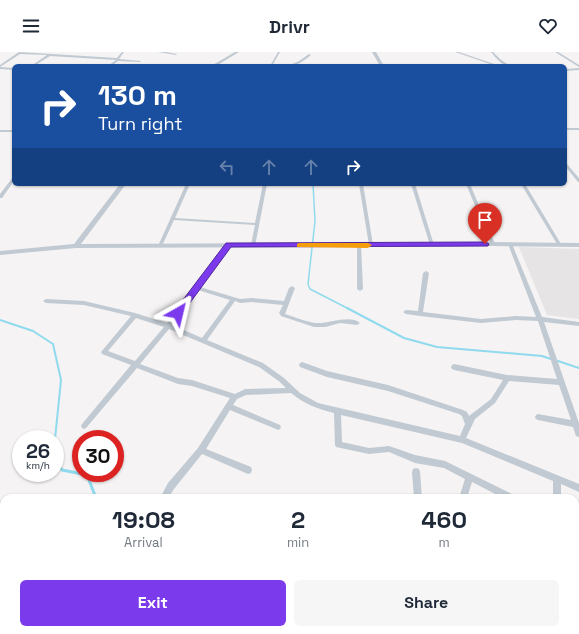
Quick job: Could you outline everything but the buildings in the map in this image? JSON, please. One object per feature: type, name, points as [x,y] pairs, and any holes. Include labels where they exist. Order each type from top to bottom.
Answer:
[{"type":"street","points":[[112,64],[123,52]]},
{"type":"street","points":[[159,52],[176,54]]},
{"type":"street","points":[[216,64],[237,52]]},
{"type":"street","points":[[272,64],[279,52]]},
{"type":"street","points":[[373,52],[378,64]]},
{"type":"street","points":[[373,52],[381,64]]},
{"type":"street","points":[[456,52],[492,64]]},
{"type":"street","points":[[492,52],[507,64]]},
{"type":"street","points":[[556,52],[579,66]]},
{"type":"street","points":[[0,67],[20,53],[140,61]]},
{"type":"street","points":[[35,64],[49,55]]},
{"type":"street","points":[[294,64],[310,55]]},
{"type":"street","points":[[475,59],[481,64]]},
{"type":"street","points":[[0,67],[12,69]]},
{"type":"street","points":[[567,70],[579,69]]},
{"type":"street","points":[[567,128],[579,128]]},
{"type":"street","points":[[0,131],[12,131]]},
{"type":"street","points":[[567,166],[579,181]]},
{"type":"street","points":[[0,197],[12,181]]},
{"type":"street","points":[[76,246],[121,186]]},
{"type":"street","points":[[160,246],[187,186]]},
{"type":"street","points":[[253,245],[265,186]]},
{"type":"street","points":[[362,186],[371,245]]},
{"type":"street","points":[[414,186],[432,245]]},
{"type":"street","points":[[469,186],[494,244]]},
{"type":"street","points":[[523,186],[560,244]]},
{"type":"street","points":[[172,219],[257,224]]},
{"type":"street","points":[[510,244],[540,319],[579,434]]},
{"type":"street","points":[[84,426],[168,326],[229,245]]},
{"type":"street","points":[[359,245],[360,289]]},
{"type":"street","points":[[0,252],[76,246],[579,245]]},
{"type":"street","points":[[420,314],[426,273]]},
{"type":"street","points":[[197,288],[244,301],[252,300],[286,303]]},
{"type":"street","points":[[292,288],[282,313],[283,315],[314,325],[325,325],[340,321],[357,323]]},
{"type":"street","points":[[204,340],[234,299]]},
{"type":"street","points":[[46,300],[84,303],[135,315],[168,326],[204,340],[270,370],[307,401],[317,406],[462,440],[579,488]]},
{"type":"street","points":[[406,312],[481,321],[516,318],[540,319],[579,324]]},
{"type":"street","points":[[135,315],[104,350],[106,353],[178,381],[192,383],[235,397]]},
{"type":"street","points":[[302,365],[327,374],[396,391],[461,412],[465,414],[469,424]]},
{"type":"street","points":[[454,367],[507,378],[561,382]]},
{"type":"street","points":[[462,440],[472,417],[493,401],[507,378]]},
{"type":"street","points":[[166,494],[171,486],[201,450],[235,397],[244,392],[293,390]]},
{"type":"street","points":[[230,407],[278,427]]},
{"type":"street","points":[[337,411],[339,445],[369,451],[389,450],[415,459],[445,464],[503,494]]},
{"type":"street","points":[[538,417],[576,424]]},
{"type":"street","points":[[201,450],[248,470]]},
{"type":"street","points":[[416,472],[418,494]]},
{"type":"street","points":[[464,494],[470,477]]},
{"type":"street","points":[[557,480],[558,494]]},
{"type":"shaded area","points":[[519,247],[579,249],[579,319],[547,315]]},
{"type":"waterway","points":[[313,186],[315,221],[308,284],[310,289],[349,309]]},
{"type":"waterway","points":[[347,308],[404,338],[437,347],[542,356],[551,359]]},
{"type":"waterway","points":[[0,320],[33,331],[53,344],[61,380],[56,430]]},
{"type":"waterway","points":[[555,360],[579,368]]},
{"type":"waterway","points":[[64,470],[87,475],[94,494]]},
{"type":"slow traffic","points":[[299,245],[368,245]]},
{"type":"route","points":[[178,313],[229,245],[485,244]]}]
